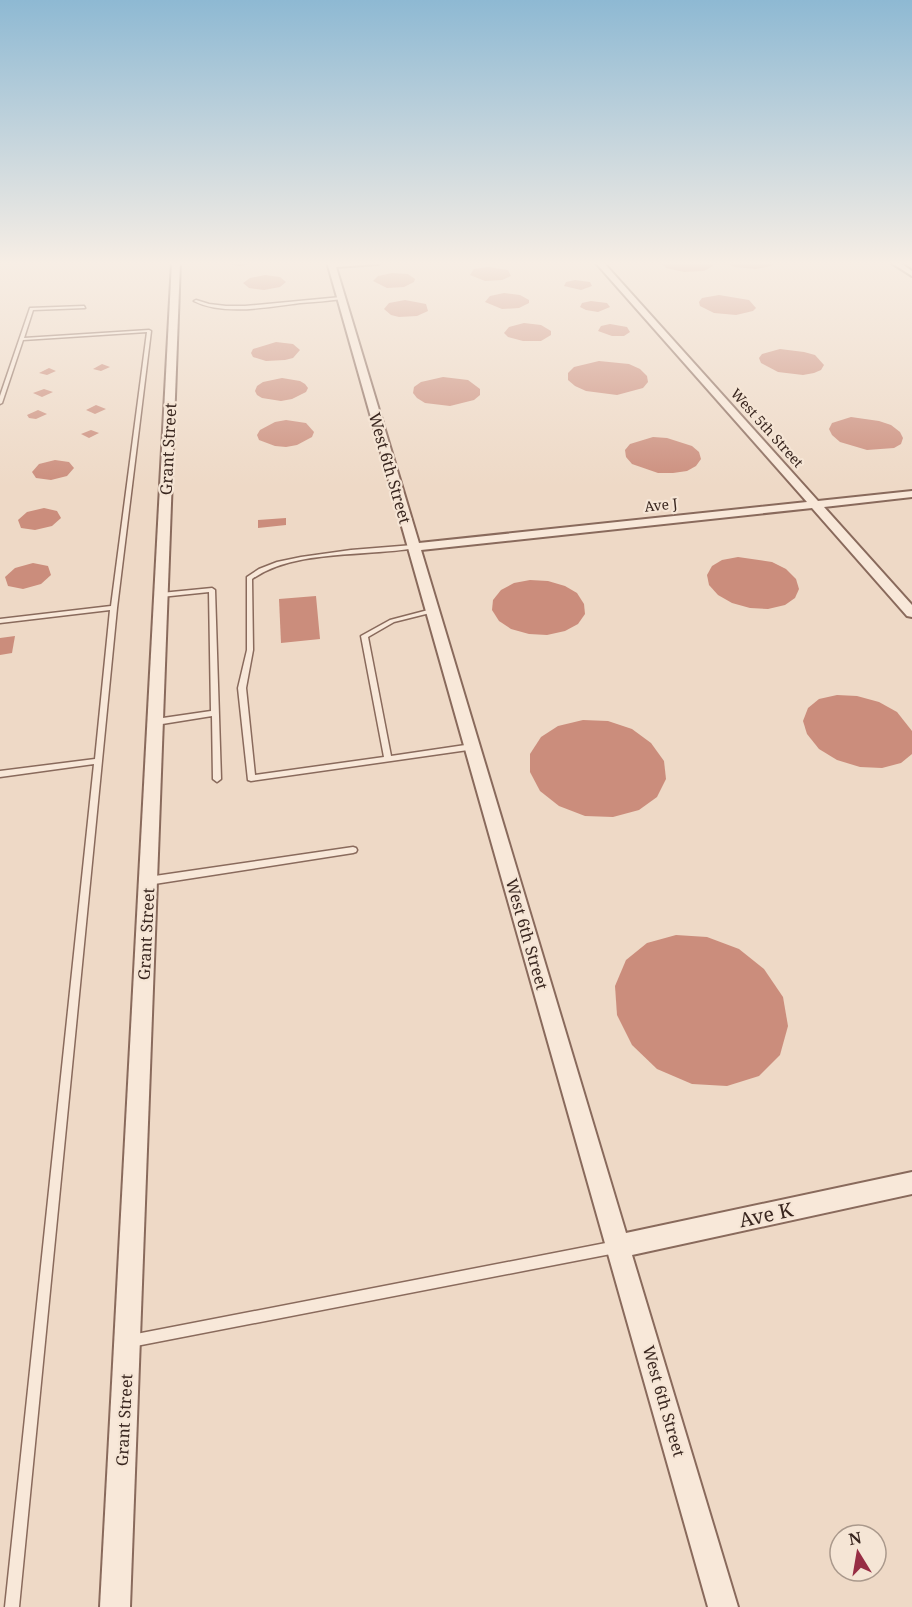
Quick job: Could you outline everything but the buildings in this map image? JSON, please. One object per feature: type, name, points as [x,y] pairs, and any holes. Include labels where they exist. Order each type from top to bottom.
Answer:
[{"type":"street","name":"Grant Street","points":[[115,1607],[173,337]]},
{"type":"street","name":"West 6th Street","points":[[352,337],[723,1607]]},
{"type":"street","name":"West 5th Street","points":[[666,337],[912,613]]},
{"type":"street","name":"Ave J","points":[[413,547],[912,494]]},
{"type":"street","name":"Ave K","points":[[619,1246],[912,1183]]},
{"type":"lane","points":[[0,404],[21,339],[53,337]]},
{"type":"lane","points":[[12,1607],[114,608],[148,337]]},
{"type":"lane","points":[[413,547],[278,562],[255,571],[249,578],[250,650],[242,688],[251,778],[472,747]]},
{"type":"lane","points":[[161,595],[212,590],[217,779]]},
{"type":"lane","points":[[0,621],[114,608]]},
{"type":"lane","points":[[388,759],[364,636],[392,621],[432,610]]},
{"type":"lane","points":[[156,722],[214,713]]},
{"type":"lane","points":[[0,774],[99,761]]},
{"type":"lane","points":[[148,881],[353,850]]},
{"type":"lane","points":[[127,1342],[619,1246]]}]
